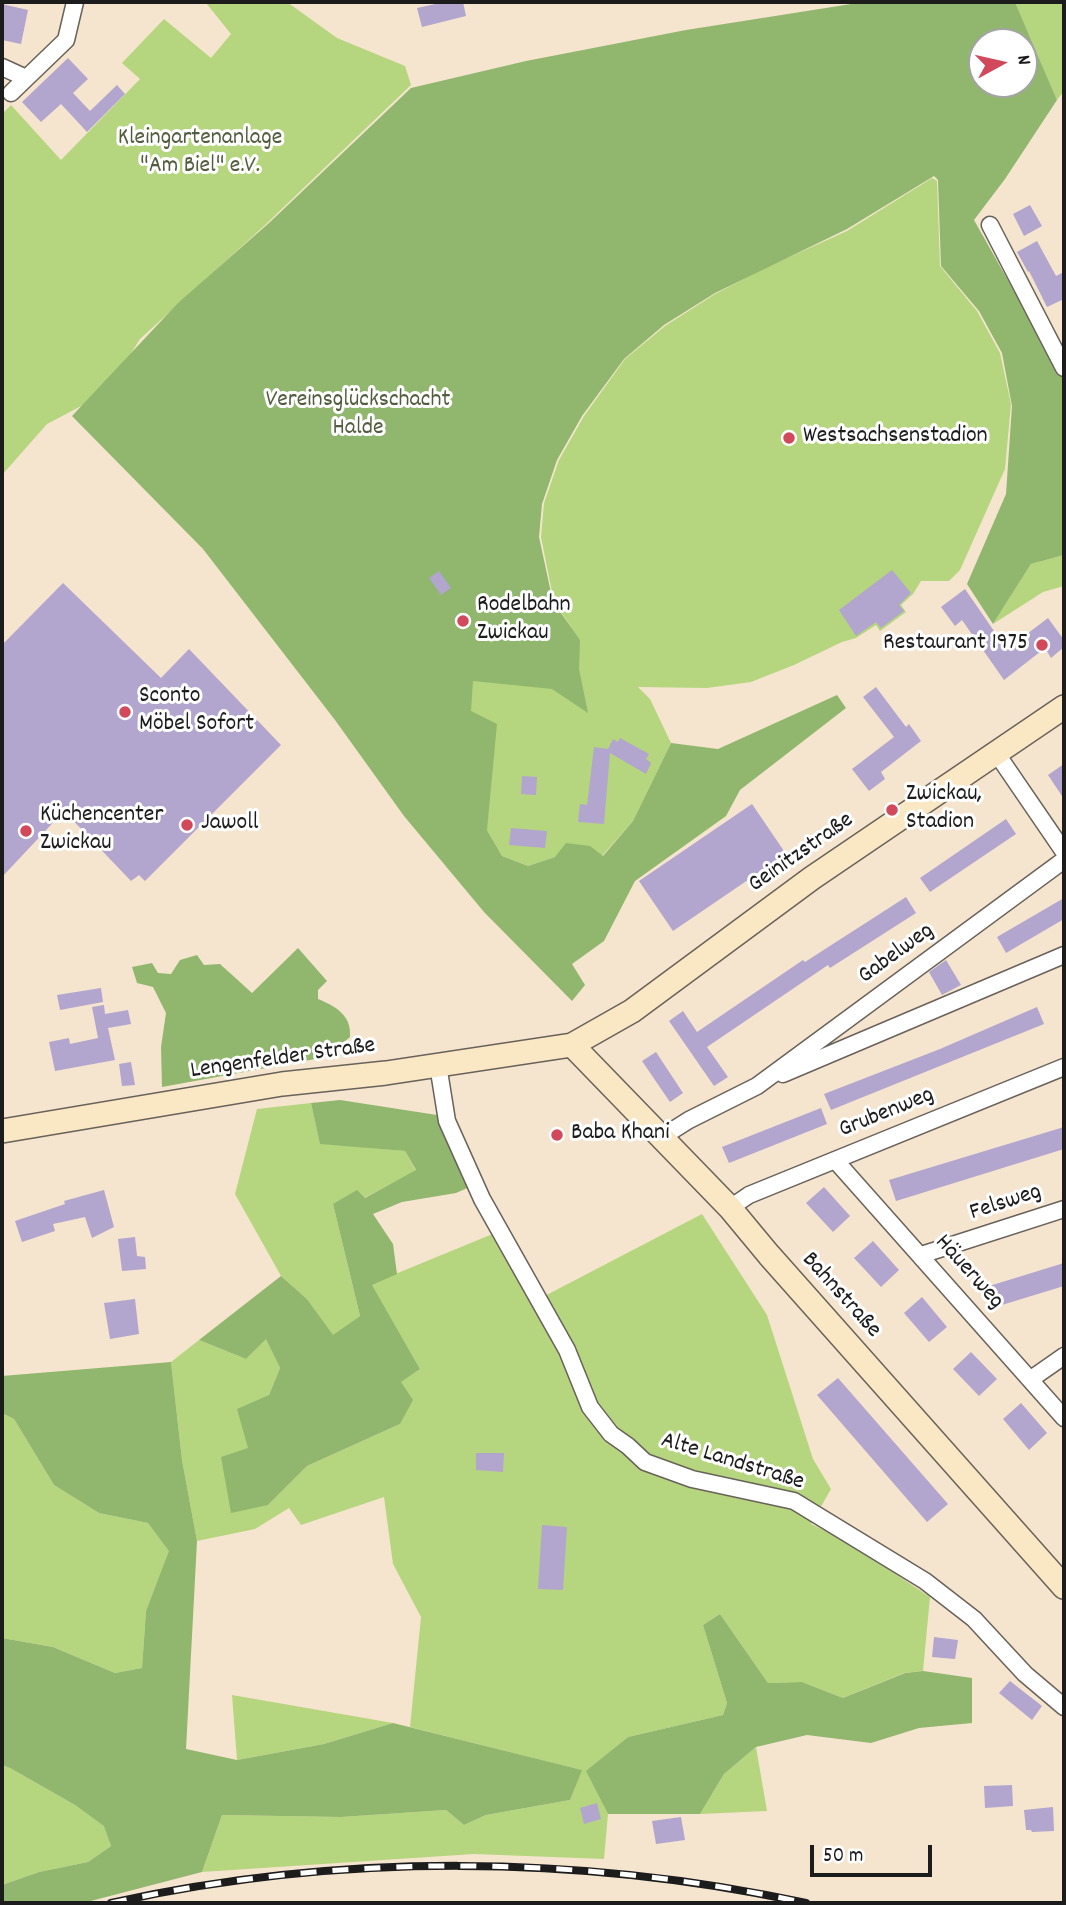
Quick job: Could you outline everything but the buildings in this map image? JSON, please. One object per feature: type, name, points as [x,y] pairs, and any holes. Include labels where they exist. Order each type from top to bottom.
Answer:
[{"type":"main road","name":"Geinitzstraße","points":[[572,1045],[632,1010],[822,871],[1064,707]]},
{"type":"main road","name":"Lengenfelder Straße","points":[[2,1131],[282,1084],[572,1045]]},
{"type":"main road","name":"Bahnstraße","points":[[572,1045],[730,1208],[1064,1587]]},
{"type":"street","points":[[11,93],[66,40],[75,2]]},
{"type":"street","points":[[2,67],[26,78]]},
{"type":"street","points":[[990,225],[1064,368]]},
{"type":"street","points":[[997,754],[1059,834],[1064,852]]},
{"type":"street","name":"Gabelweg","points":[[757,1086],[1064,860]]},
{"type":"street","name":"Gabelweg","points":[[662,1137],[689,1120],[757,1086],[1064,955]]},
{"type":"street","name":"Alte Landstraße","points":[[438,1065],[447,1121],[482,1199],[567,1350],[590,1407],[611,1434],[645,1462],[692,1479],[794,1501],[925,1581],[974,1619],[1025,1674],[1064,1707]]},
{"type":"street","name":"Grubenweg","points":[[730,1208],[749,1195],[1064,1067]]},
{"type":"street","name":"Häuerweg","points":[[835,1160],[1064,1418]]},
{"type":"street","name":"Felsweg","points":[[921,1255],[1064,1209]]},
{"type":"street","points":[[1031,1379],[1064,1356]]},
{"type":"green space","name":"Kleingartenanlage \"Am Biel\" e.V.","points":[[287,2],[337,38],[405,66],[411,85],[263,227],[140,339],[106,393],[47,424],[2,475],[2,114],[11,105],[61,160],[140,79],[122,63],[164,19],[211,58],[231,34],[206,3]]},
{"type":"green space","name":"Vereinsglückschacht Halde","points":[[864,2],[1015,2],[1026,28],[968,28],[968,98],[1038,98],[1038,56],[1057,100],[1005,179],[974,220],[1064,380],[1064,555],[1031,564],[993,624],[967,584],[1006,494],[1012,406],[1002,353],[979,311],[941,266],[938,180],[934,176],[847,229],[715,293],[664,325],[624,359],[582,416],[557,460],[542,504],[539,537],[553,602],[580,640],[579,669],[588,713],[552,689],[473,681],[471,711],[497,724],[487,830],[502,856],[528,866],[555,857],[566,843],[590,846],[603,856],[633,821],[671,743],[718,749],[837,695],[846,708],[740,790],[726,816],[635,881],[604,941],[572,964],[585,985],[572,1001],[484,912],[404,816],[335,720],[203,549],[72,416],[178,303],[269,223],[411,88],[526,61],[686,30]]},
{"type":"green space","points":[[1015,2],[1064,2],[1064,91],[1057,100],[1038,56],[1038,28],[1026,28]]},
{"type":"green space","name":"Westsachsenstadion","points":[[932,178],[937,181],[940,266],[977,311],[1000,353],[1011,404],[1005,469],[960,570],[949,581],[921,581],[913,594],[901,605],[906,612],[880,631],[876,625],[856,638],[751,682],[707,688],[638,687],[650,699],[671,743],[633,821],[602,856],[555,857],[528,866],[502,856],[487,830],[356,402],[553,602],[575,632],[554,602],[541,537],[544,503],[559,460],[584,416],[625,359],[665,326],[715,294],[847,231]]},
{"type":"green space","points":[[1064,555],[1064,586],[1043,592],[993,624],[1031,564]]},
{"type":"green space","points":[[298,948],[327,981],[318,990],[318,999],[341,1012],[348,1023],[350,1037],[326,1057],[162,1087],[161,1047],[166,1013],[153,987],[137,983],[132,967],[152,963],[158,973],[171,974],[180,960],[197,955],[204,965],[220,964],[252,993]]},
{"type":"green space","points":[[340,1100],[437,1115],[472,1186],[456,1193],[402,1202],[373,1214],[393,1244],[397,1274],[372,1285],[420,1369],[401,1382],[413,1400],[400,1424],[307,1466],[268,1505],[231,1513],[221,1457],[248,1448],[237,1409],[269,1395],[280,1368],[266,1339],[246,1359],[199,1340],[281,1276],[307,1299],[333,1335],[360,1316],[333,1204],[357,1190],[365,1198],[416,1170],[405,1151],[320,1144],[311,1103]]},
{"type":"green space","points":[[311,1103],[320,1143],[405,1151],[416,1171],[364,1198],[333,1204],[360,1316],[333,1336],[307,1299],[281,1276],[235,1194],[257,1109]]},
{"type":"green space","points":[[702,1214],[767,1315],[813,1459],[831,1489],[811,1524],[841,1538],[930,1597],[923,1671],[904,1673],[843,1698],[802,1682],[768,1683],[720,1614],[703,1625],[727,1703],[723,1715],[628,1737],[587,1771],[608,1814],[604,1859],[474,1854],[202,1872],[222,1815],[341,1817],[446,1810],[464,1825],[486,1815],[570,1800],[581,1770],[410,1727],[421,1617],[393,1564],[384,1497],[301,1525],[289,1508],[255,1529],[197,1541],[182,1460],[171,1362],[199,1340],[246,1359],[266,1338],[280,1368],[269,1395],[268,1505],[307,1466],[400,1424],[400,1382],[420,1369],[371,1284],[495,1233],[535,1301]]},
{"type":"green space","points":[[171,1362],[182,1460],[197,1541],[186,1749],[237,1760],[324,1744],[393,1723],[582,1770],[570,1800],[486,1815],[464,1825],[446,1810],[341,1817],[222,1815],[202,1872],[83,1903],[2,1903],[2,1885],[39,1872],[88,1862],[111,1846],[104,1826],[75,1805],[2,1765],[2,1638],[53,1647],[115,1673],[142,1668],[146,1611],[169,1551],[148,1523],[99,1513],[54,1485],[14,1419],[2,1413],[2,1376]]},
{"type":"green space","points":[[2,1413],[14,1419],[54,1485],[99,1513],[148,1523],[170,1551],[146,1611],[142,1668],[115,1673],[53,1647],[2,1638]]},
{"type":"green space","points":[[720,1614],[768,1683],[802,1682],[843,1698],[905,1673],[923,1671],[972,1678],[972,1723],[919,1728],[871,1743],[807,1735],[756,1747],[724,1774],[700,1814],[608,1814],[586,1771],[628,1737],[723,1715],[727,1703],[703,1625]]},
{"type":"green space","points":[[232,1695],[393,1723],[324,1744],[237,1760]]},
{"type":"green space","points":[[756,1747],[767,1811],[700,1814],[724,1774]]},
{"type":"green space","points":[[2,1765],[75,1805],[105,1826],[111,1846],[88,1862],[39,1872],[2,1885]]},
{"type":"railway","points":[[111,1903],[196,1887],[283,1875],[371,1868],[458,1866],[546,1868],[634,1875],[721,1887],[806,1903]]},
{"type":"place","name":"Westsachsenstadion","points":[[789,438]]},
{"type":"place","name":"Rodelbahn Zwickau","points":[[463,621]]},
{"type":"place","name":"Restaurant 1975","points":[[1042,645]]},
{"type":"place","name":"Sconto Möbel Sofort","points":[[125,712]]},
{"type":"place","name":"Zwickau, Stadion","points":[[892,810]]},
{"type":"place","name":"Jawoll","points":[[187,825]]},
{"type":"place","name":"Küchencenter Zwickau","points":[[26,831]]},
{"type":"place","name":"Baba Khani","points":[[557,1135]]}]
